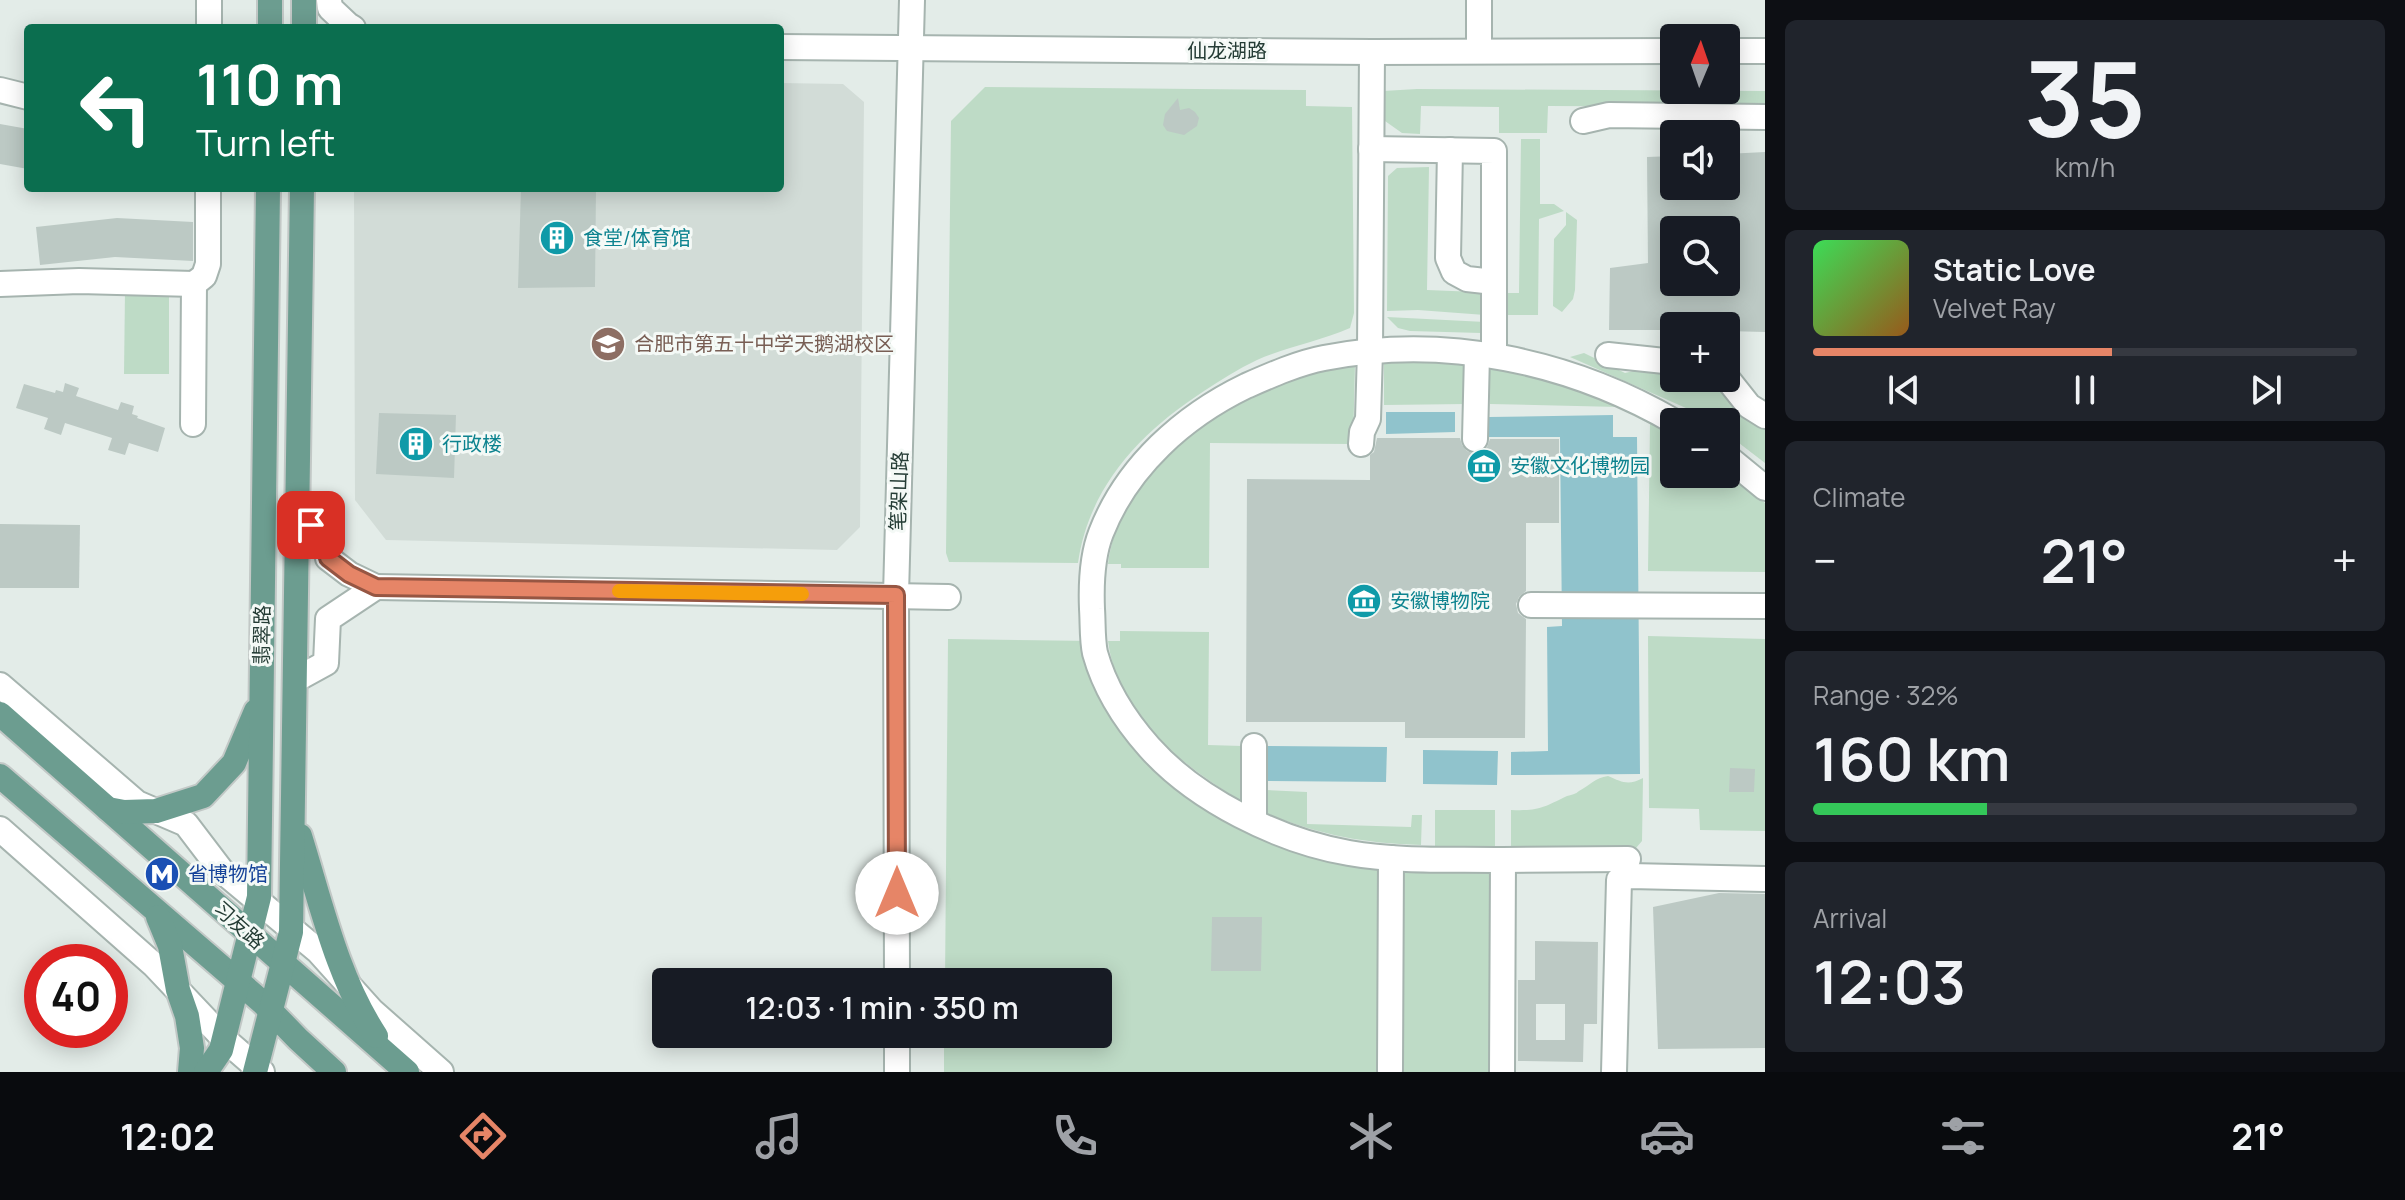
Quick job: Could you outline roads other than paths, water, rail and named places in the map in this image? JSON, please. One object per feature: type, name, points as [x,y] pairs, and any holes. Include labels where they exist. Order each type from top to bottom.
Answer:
[{"type":"main road","points":[[270,0],[270,24]]},
{"type":"main road","points":[[304,0],[304,24]]},
{"type":"main road","name":"翡翠路","points":[[206,1072],[221,1050],[257,901],[268,192]]},
{"type":"main road","name":"翡翠路","points":[[257,1070],[291,928],[302,192]]},
{"type":"main road","points":[[108,809],[156,811],[203,796],[234,763],[261,698]]},
{"type":"main road","name":"习友路","points":[[0,714],[407,1072]]},
{"type":"main road","points":[[0,776],[271,1011],[334,1072]]},
{"type":"main road","points":[[293,814],[350,987],[363,1017],[388,1055]]},
{"type":"main road","points":[[156,911],[170,946],[178,990],[187,1016],[192,1048],[190,1072]]},
{"type":"street","points":[[209,0],[209,24]]},
{"type":"street","points":[[329,0],[330,8],[347,24]]},
{"type":"street","name":"笔架山路","points":[[897,968],[896,595],[912,0]]},
{"type":"street","points":[[1479,0],[1479,50]]},
{"type":"street","name":"仙龙湖路","points":[[784,47],[1660,51]]},
{"type":"street","points":[[1740,51],[1765,51]]},
{"type":"street","points":[[1361,444],[1368,419],[1370,351],[1372,52]]},
{"type":"street","points":[[0,90],[24,96]]},
{"type":"street","points":[[1583,121],[1609,115],[1765,117]]},
{"type":"street","points":[[1371,149],[1494,151],[1494,282],[1475,439]]},
{"type":"street","points":[[1450,150],[1448,258],[1454,272],[1467,279],[1494,282]]},
{"type":"street","points":[[0,284],[79,281],[194,284],[204,276],[208,264],[208,192]]},
{"type":"street","points":[[193,424],[194,284]]},
{"type":"street","points":[[1628,859],[1391,858],[1349,853],[1307,842],[1254,821],[1206,796],[1161,760],[1114,700],[1093,641],[1095,554],[1101,532],[1119,497],[1149,456],[1197,414],[1267,376],[1322,358],[1400,349],[1486,355],[1532,362],[1583,378],[1660,415]]},
{"type":"street","points":[[1608,355],[1660,361]]},
{"type":"street","points":[[1738,392],[1749,406],[1765,416]]},
{"type":"street","points":[[1740,467],[1765,488]]},
{"type":"street","points":[[297,510],[326,541],[328,558],[349,574],[376,587],[948,597]]},
{"type":"street","points":[[295,680],[326,663],[328,619],[376,587]]},
{"type":"street","points":[[1531,605],[1765,606]]},
{"type":"street","points":[[0,685],[137,803],[186,824],[221,870],[318,951],[372,1011],[441,1072]]},
{"type":"street","points":[[1254,746],[1254,821]]},
{"type":"street","points":[[0,829],[154,965],[257,1070]]},
{"type":"street","points":[[1390,1070],[1391,858]]},
{"type":"street","points":[[1502,1072],[1503,860]]},
{"type":"street","points":[[1614,1072],[1619,880],[1630,876],[1765,879]]},
{"type":"street","points":[[897,1048],[897,1072]]},
{"type":"water","points":[[1386,412],[1455,412],[1455,432],[1386,434]]},
{"type":"water","points":[[1613,415],[1613,437],[1637,437],[1640,774],[1511,775],[1511,752],[1548,751],[1547,627],[1562,626],[1560,437],[1489,437],[1489,417]]},
{"type":"water","points":[[1268,746],[1387,747],[1386,782],[1267,781]]},
{"type":"water","points":[[1423,750],[1498,751],[1497,785],[1423,784]]},
{"type":"place","name":"食堂/体育馆","points":[[557,238]]},
{"type":"place","name":"合肥市第五十中学天鹅湖校区","points":[[608,344]]},
{"type":"place","name":"行政楼","points":[[416,444]]},
{"type":"place","name":"安徽文化博物园","points":[[1484,466]]},
{"type":"place","name":"安徽博物院","points":[[1364,601]]},
{"type":"place","name":"省博物馆","points":[[162,874]]}]
